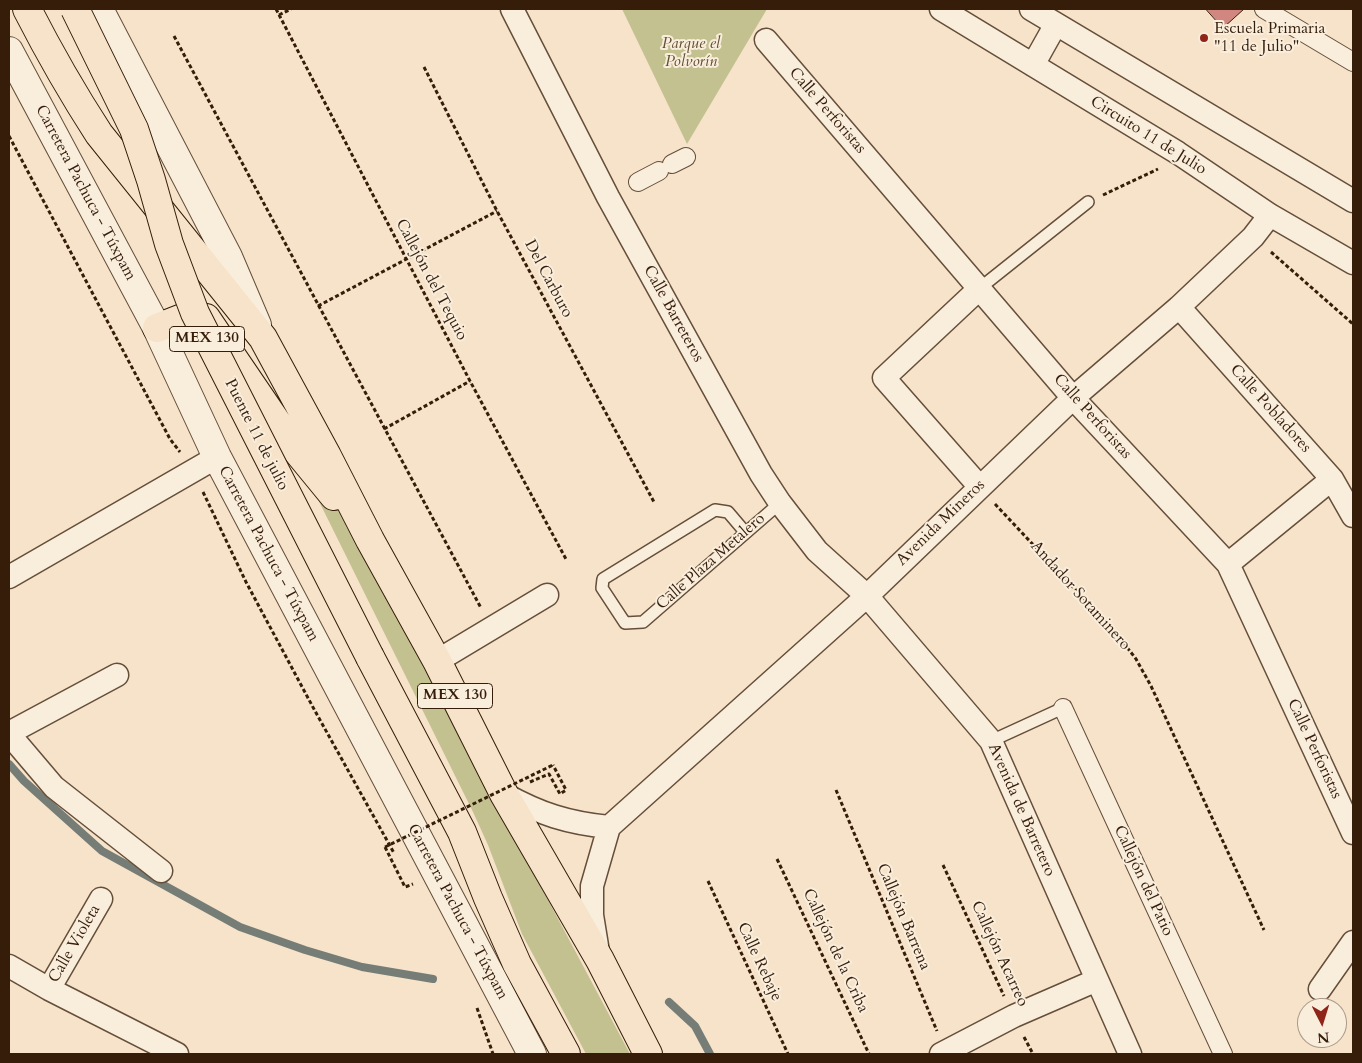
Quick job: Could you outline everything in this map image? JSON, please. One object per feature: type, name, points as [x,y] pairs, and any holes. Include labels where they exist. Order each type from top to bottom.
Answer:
[{"type":"main road","name":"MEX 130","points":[[27,9],[62,73],[99,134],[263,338],[370,540],[437,661],[504,794],[600,960],[648,1054]]},
{"type":"main road","name":"Puente 11 de julio","points":[[75,9],[134,129],[169,244],[195,313],[370,657]]},
{"type":"main road","points":[[157,328],[190,315],[206,318],[294,446],[370,540]]},
{"type":"main road","name":"Carretera Pachuca - Túxpam","points":[[370,657],[462,832],[517,964],[566,1054]]},
{"type":"street","name":"MEX 130","points":[[99,9],[228,257],[263,338]]},
{"type":"street","name":"Calle Barreteros","points":[[512,9],[615,194],[761,474],[780,503],[817,550],[867,596]]},
{"type":"street","name":"Circuito 11 de Julio","points":[[941,9],[1178,153],[1270,215],[1353,263]]},
{"type":"street","points":[[1031,9],[1353,201]]},
{"type":"street","points":[[1264,9],[1353,62]]},
{"type":"street","points":[[1032,65],[1056,24]]},
{"type":"street","name":"Calle Perforistas","points":[[766,40],[1073,398],[1228,564],[1353,833]]},
{"type":"street","name":"Carretera Pachuca - Túxpam","points":[[9,51],[157,328],[206,464],[532,1054]]},
{"type":"street","points":[[638,182],[672,164]]},
{"type":"street","name":"Avenida Mineros","points":[[609,828],[867,596],[979,486],[1073,398],[1179,307],[1253,237],[1270,215]]},
{"type":"street","points":[[979,486],[884,378],[980,288]]},
{"type":"street","name":"Calle Pobladores","points":[[1179,307],[1332,479],[1353,516]]},
{"type":"street","points":[[9,577],[206,464]]},
{"type":"street","points":[[1228,564],[1332,479]]},
{"type":"street","points":[[437,661],[547,595]]},
{"type":"street","name":"Avenida de Barretero","points":[[867,596],[991,741],[1130,1054]]},
{"type":"street","points":[[117,675],[9,734],[54,787],[161,871]]},
{"type":"street","name":"Callejón del Patio","points":[[1063,708],[1223,1054]]},
{"type":"street","points":[[504,794],[554,818],[581,825],[609,828],[592,886],[592,915],[600,960]]},
{"type":"street","name":"Calle Violeta","points":[[49,989],[101,899]]},
{"type":"street","points":[[1320,989],[1353,942]]},
{"type":"street","points":[[9,966],[49,989],[178,1054]]},
{"type":"street","points":[[943,1053],[1014,1016],[1097,980]]},
{"type":"lane","points":[[980,288],[1088,202]]},
{"type":"lane","name":"Calle Plaza Metalero","points":[[745,532],[728,512],[715,510],[603,579],[602,588],[626,623],[643,622],[780,503]]},
{"type":"lane","points":[[991,741],[1063,708]]},
{"type":"path","name":"Callejón del Tequio","points":[[276,9],[470,381],[567,561]]},
{"type":"path","points":[[279,15],[291,9]]},
{"type":"path","points":[[174,36],[492,628]]},
{"type":"path","name":"Del Carburo","points":[[424,67],[497,211],[654,502]]},
{"type":"path","points":[[9,136],[170,439],[206,464],[206,499],[246,582],[398,860]]},
{"type":"path","points":[[1088,202],[1166,165]]},
{"type":"path","points":[[318,306],[497,211]]},
{"type":"path","points":[[1253,237],[1353,324]]},
{"type":"path","points":[[384,429],[470,381]]},
{"type":"path","name":"Andador Sotaminero","points":[[979,486],[1116,633],[1136,659],[1151,686],[1264,930]]},
{"type":"path","points":[[405,887],[385,848],[553,765],[566,790],[560,794],[548,774]]},
{"type":"path","name":"Callejón Barrena","points":[[836,790],[943,1053]]},
{"type":"path","name":"Callejón de la Criba","points":[[778,859],[869,1054]]},
{"type":"path","name":"Callejón Acarreo","points":[[943,865],[1033,1054]]},
{"type":"path","points":[[407,876],[416,893]]},
{"type":"path","name":"Calle Rebaje","points":[[708,881],[788,1054]]},
{"type":"path","points":[[474,1002],[493,1054]]},
{"type":"green space","name":"Parque el Polvorín","points":[[622,9],[767,9],[687,144]]},
{"type":"green space","points":[[296,455],[342,513],[630,1054],[586,1054],[522,934],[488,845],[473,812]]},
{"type":"building","points":[[1206,9],[1244,9],[1223,28]]},
{"type":"waterway","points":[[9,764],[24,781],[102,851],[240,927],[305,950],[362,967],[433,979]]},
{"type":"waterway","points":[[669,1002],[695,1026],[710,1054]]},
{"type":"place","name":"Escuela Primaria \"11 de Julio\"","points":[[1204,38]]}]
